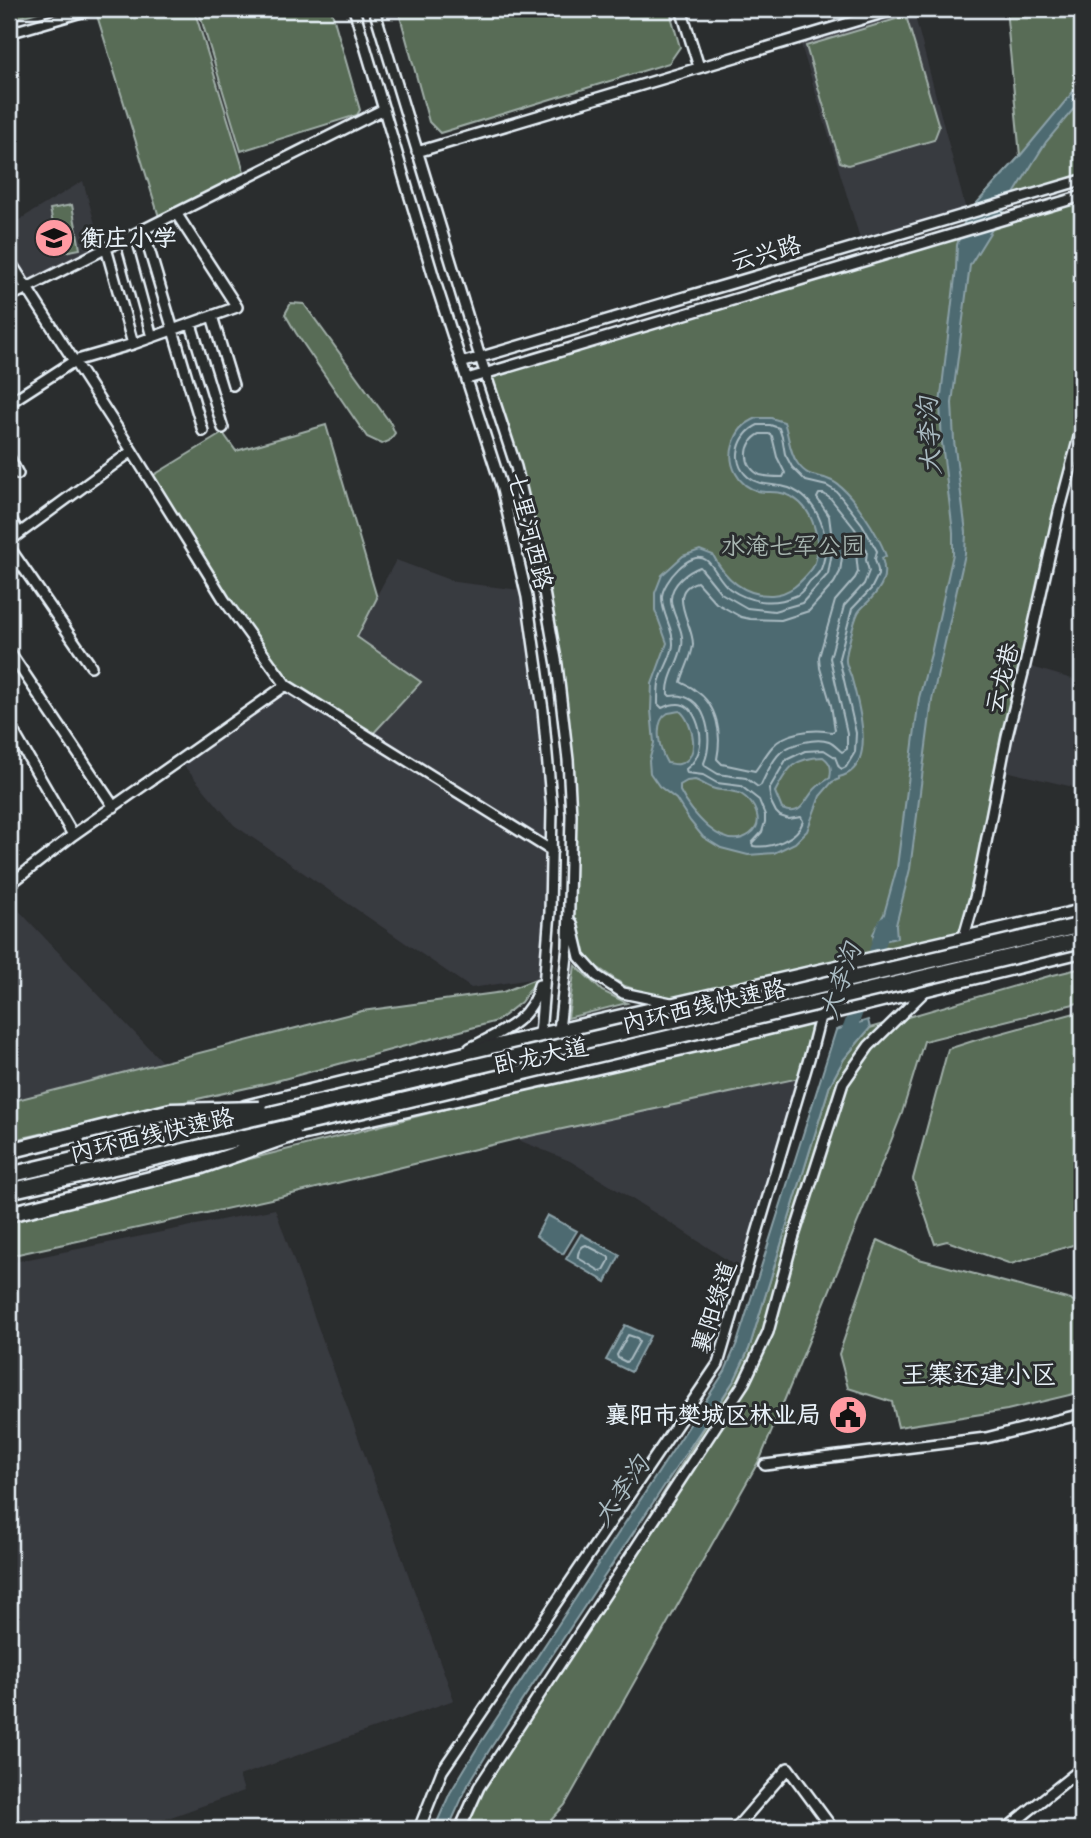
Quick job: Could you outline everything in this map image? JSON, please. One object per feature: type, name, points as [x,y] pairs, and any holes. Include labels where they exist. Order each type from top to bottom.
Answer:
[{"type":"highway","name":"卧龙大道","points":[[9,1164],[560,1032],[1082,912]]},
{"type":"highway","name":"内环西线快速路","points":[[9,1191],[355,1112],[1050,940],[1082,924]]},
{"type":"highway","name":"内环西线快速路","points":[[9,1175],[289,1109],[1050,940],[1082,942]]},
{"type":"highway","name":"卧龙大道","points":[[9,1205],[289,1135],[723,1038],[1082,950]]},
{"type":"highway","points":[[9,1151],[171,1111],[289,1109]]},
{"type":"highway","points":[[9,1214],[199,1167],[355,1112]]},
{"type":"street","points":[[9,33],[92,9]]},
{"type":"street","name":"七里河西路","points":[[354,9],[434,278],[501,485],[527,597],[543,710],[552,810],[547,946],[536,1080]]},
{"type":"street","name":"七里河西路","points":[[374,9],[516,467],[538,558],[557,665],[570,788],[570,914],[554,1077]]},
{"type":"street","points":[[681,9],[699,67]]},
{"type":"street","points":[[417,152],[896,9]]},
{"type":"street","points":[[9,297],[384,109]]},
{"type":"street","name":"云兴路","points":[[461,363],[1082,180]]},
{"type":"street","name":"云兴路","points":[[467,379],[1082,196]]},
{"type":"street","points":[[9,404],[74,361],[133,344],[237,307],[176,213]]},
{"type":"street","points":[[143,229],[203,431]]},
{"type":"street","points":[[125,238],[152,337]]},
{"type":"street","points":[[106,247],[133,344]]},
{"type":"street","points":[[9,260],[225,601],[286,685],[552,851]]},
{"type":"street","points":[[212,316],[233,385]]},
{"type":"street","points":[[191,324],[223,428]]},
{"type":"street","name":"云龙巷","points":[[963,940],[975,898],[1007,736],[1059,512],[1082,426]]},
{"type":"street","points":[[9,541],[132,451]]},
{"type":"street","points":[[9,457],[18,474]]},
{"type":"street","points":[[9,516],[19,533]]},
{"type":"street","points":[[9,547],[91,666]]},
{"type":"street","points":[[9,651],[114,807]]},
{"type":"street","points":[[9,885],[73,835],[286,685]]},
{"type":"street","points":[[9,724],[73,835]]},
{"type":"street","points":[[570,914],[580,957],[597,976],[623,993],[679,1005]]},
{"type":"street","points":[[452,1058],[505,1030],[526,1015],[538,994],[547,946]]},
{"type":"street","points":[[460,1829],[479,1787],[744,1383],[768,1332],[793,1239],[843,1083],[869,1046],[929,987]]},
{"type":"street","name":"襄阳绿道","points":[[419,1829],[442,1771],[718,1364],[811,1052],[828,1012]]},
{"type":"street","points":[[765,1465],[986,1438],[1082,1414]]},
{"type":"street","points":[[735,1829],[788,1768],[833,1829]]},
{"type":"street","points":[[1006,1829],[1082,1768]]},
{"type":"shaded area","points":[[896,9],[913,9],[967,214],[862,245],[799,38]]},
{"type":"shaded area","name":"衡庄小学","points":[[83,181],[102,249],[26,288],[9,260],[9,226]]},
{"type":"shaded area","points":[[326,425],[376,597],[396,560],[455,582],[520,590],[539,712],[549,832],[545,945],[538,978],[471,988],[234,825],[179,760],[286,685],[223,433],[236,451]]},
{"type":"shaded area","points":[[1025,665],[1082,682],[1082,789],[1001,770]]},
{"type":"shaded area","points":[[9,900],[163,1063],[9,1102]]},
{"type":"shaded area","points":[[810,1075],[750,1275],[570,1161],[516,1139]]},
{"type":"shaded area","points":[[275,1209],[454,1700],[239,1776],[244,1791],[137,1829],[9,1829],[9,1608],[16,1605],[9,1587],[9,1263]]},
{"type":"green space","points":[[9,9],[49,9],[9,20]]},
{"type":"green space","points":[[95,9],[194,9],[246,178],[160,220]]},
{"type":"green space","points":[[202,9],[331,9],[360,110],[357,115],[241,151],[200,15]]},
{"type":"green space","points":[[398,9],[669,9],[680,47],[669,63],[440,133],[429,122]]},
{"type":"green space","points":[[1006,9],[1082,9],[1082,180],[967,214],[1020,156]]},
{"type":"green space","points":[[906,16],[939,127],[934,140],[848,165],[840,162],[806,46]]},
{"type":"green space","name":"水淹七军公园","points":[[1082,196],[1082,426],[963,940],[679,1005],[625,986],[594,965],[581,949],[570,914],[568,760],[538,558],[486,374]]},
{"type":"green space","points":[[72,205],[80,249],[59,253],[50,209]]},
{"type":"green space","points":[[291,303],[304,304],[391,424],[395,433],[389,441],[382,444],[367,437],[285,314]]},
{"type":"green space","points":[[326,425],[377,598],[357,637],[421,682],[370,737],[286,685],[225,601],[149,478],[223,433],[236,451]]},
{"type":"green space","points":[[575,965],[602,991],[627,1003],[568,1018]]},
{"type":"green space","points":[[1082,968],[1082,1002],[924,1041],[902,1113],[761,1457],[565,1805],[543,1829],[470,1829],[463,1822],[479,1787],[735,1379],[749,1349],[830,1085],[844,1059],[870,1028]]},
{"type":"green space","points":[[538,978],[521,1002],[497,1021],[269,1083],[9,1141],[9,1102],[362,1011],[503,992]]},
{"type":"green space","points":[[1082,1011],[1082,1155],[1077,1157],[1082,1174],[1082,1263],[1076,1244],[1011,1264],[947,1241],[935,1244],[913,1179],[948,1049]]},
{"type":"green space","points":[[821,1013],[804,1077],[516,1139],[280,1197],[9,1256],[9,1216],[254,1158]]},
{"type":"green space","points":[[878,1240],[919,1259],[1082,1303],[1082,1392],[1007,1410],[898,1427],[892,1402],[848,1388],[839,1354]]},
{"type":"water","points":[[1082,81],[1082,99],[1046,142],[970,265],[952,403],[954,441],[966,532],[965,554],[932,700],[910,869],[896,925],[897,938],[874,943],[873,934],[884,914],[897,867],[919,698],[953,554],[940,404],[957,245],[967,214],[1020,156]]},
{"type":"water","points":[[757,418],[784,422],[798,464],[810,474],[832,481],[856,503],[871,525],[886,556],[882,558],[883,581],[858,613],[846,657],[863,733],[859,761],[851,771],[832,782],[820,796],[807,831],[795,843],[774,853],[748,855],[721,848],[703,837],[676,799],[659,786],[650,773],[649,761],[654,743],[652,684],[667,643],[655,610],[655,593],[662,575],[683,556],[700,550],[713,555],[723,572],[745,589],[762,595],[772,595],[794,587],[815,563],[816,532],[803,506],[785,494],[761,492],[751,488],[740,479],[733,467],[732,452],[736,436],[744,425]],"holes":[[[680,711],[689,723],[693,748],[686,761],[678,764],[667,763],[660,744],[660,723],[668,713]],[[823,757],[828,761],[830,778],[816,788],[799,809],[782,809],[775,792],[784,776],[798,762]],[[695,780],[715,789],[741,794],[754,807],[758,819],[755,829],[740,839],[729,839],[709,828],[691,809],[680,791],[680,785]]]},
{"type":"water","points":[[868,1020],[870,1028],[844,1059],[830,1085],[749,1349],[735,1379],[490,1749],[468,1785],[448,1829],[434,1829],[450,1793],[479,1745],[725,1371],[737,1343],[836,1030]]},
{"type":"water","points":[[547,1215],[577,1231],[563,1254],[536,1236]]},
{"type":"water","points":[[581,1234],[620,1255],[606,1282],[566,1259]]},
{"type":"water","points":[[625,1325],[650,1336],[631,1372],[606,1360]]},
{"type":"waterway","name":"大李沟","points":[[871,967],[885,924]]},
{"type":"waterway","name":"大李沟","points":[[843,1043],[861,997]]},
{"type":"place","name":"衡庄小学","points":[[54,238]]},
{"type":"place","name":"襄阳市樊城区林业局","points":[[848,1415]]},
{"type":"district","name":"王寨还建小区","points":[[979,1374]]}]
